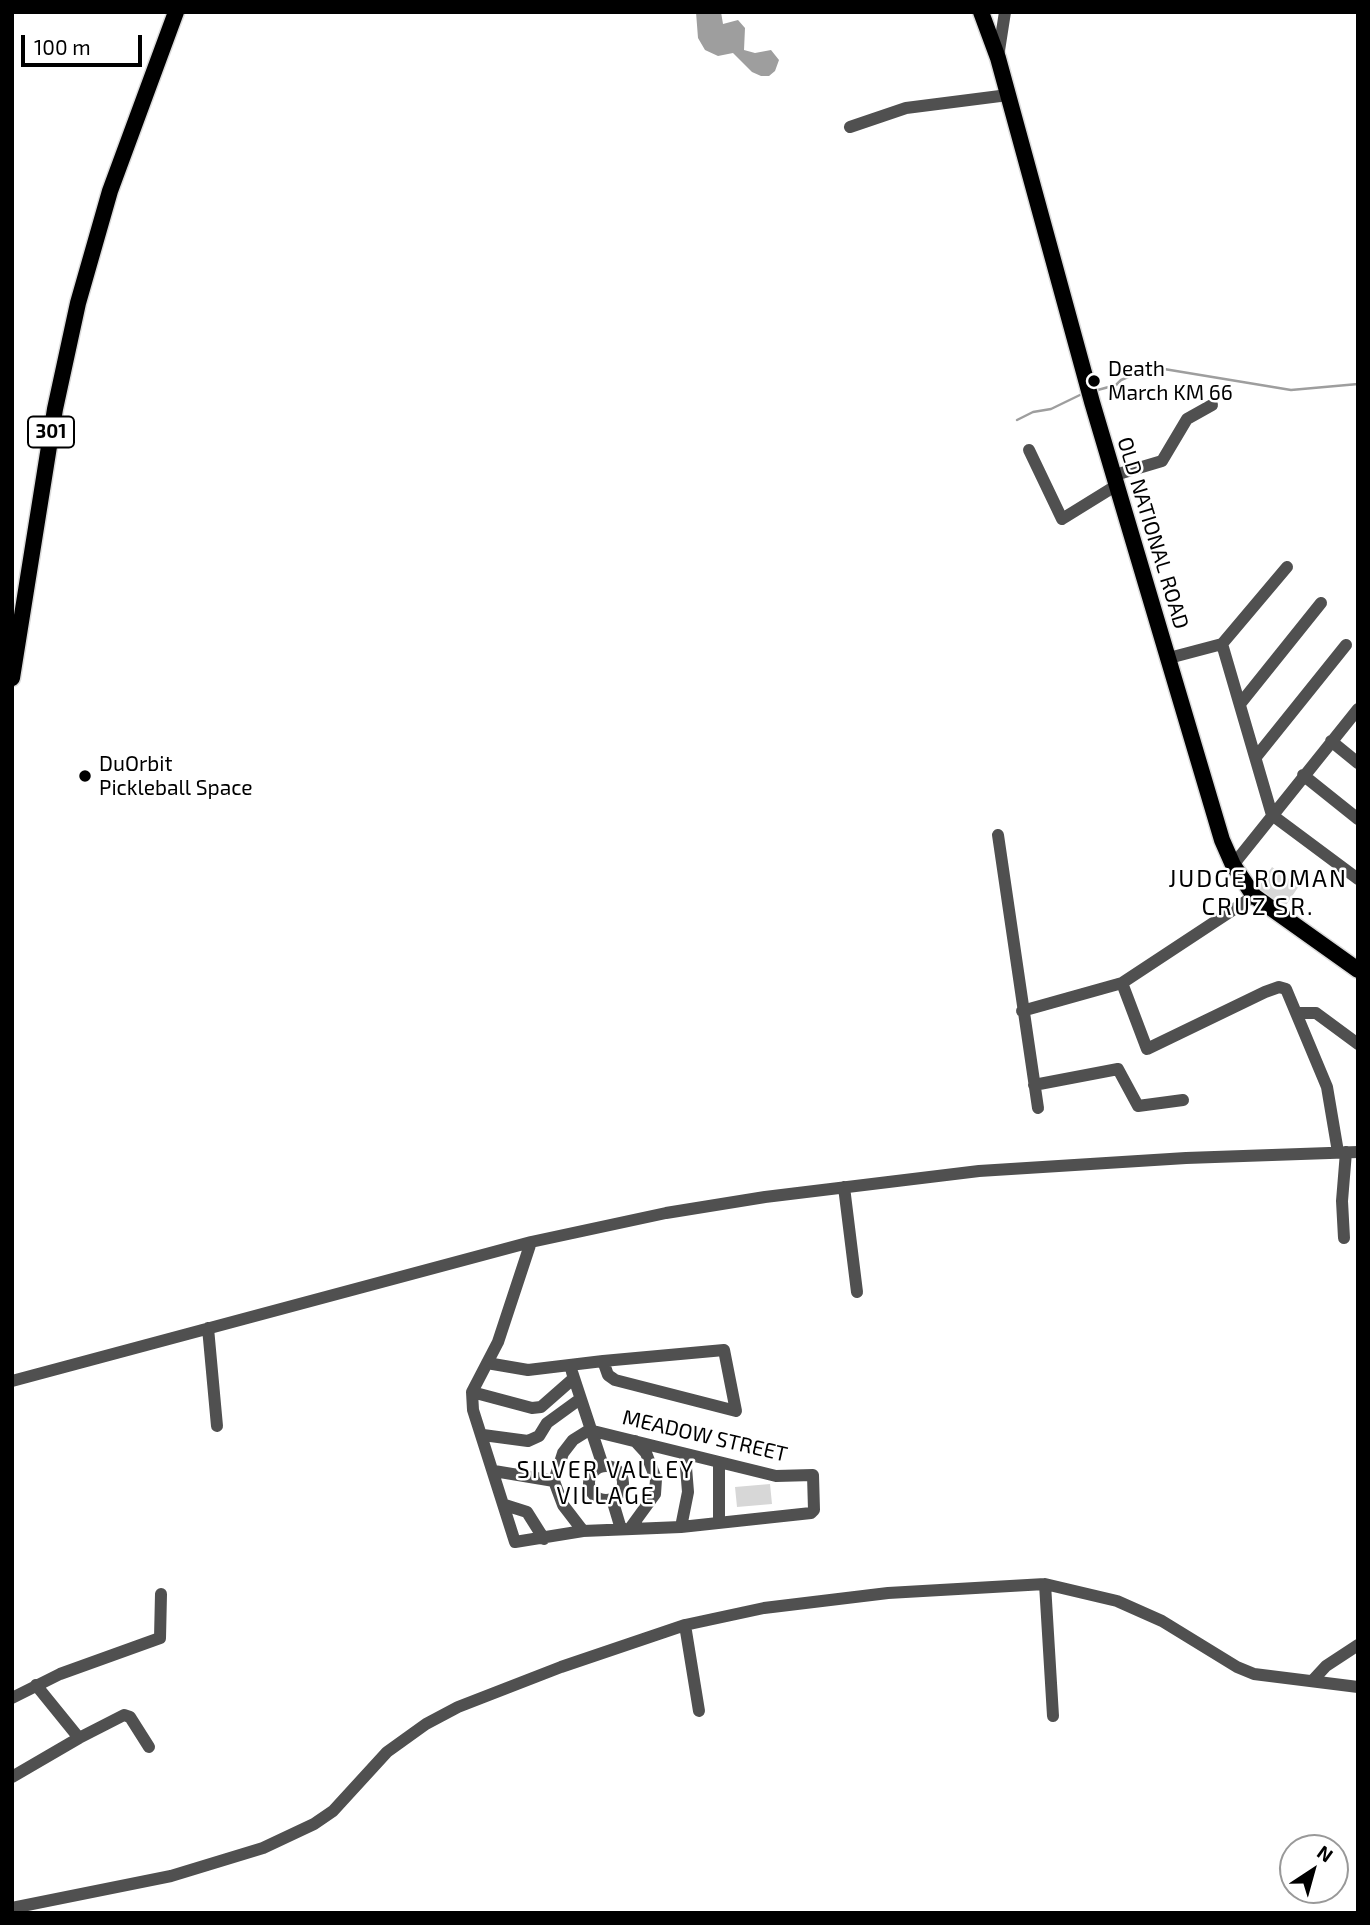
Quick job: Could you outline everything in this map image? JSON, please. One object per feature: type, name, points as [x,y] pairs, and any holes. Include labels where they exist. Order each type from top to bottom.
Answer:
[{"type":"main road","name":"301","points":[[12,678],[55,409],[78,303],[110,191],[176,12]]},
{"type":"main road","name":"OLD NATIONAL ROAD","points":[[981,12],[998,58],[1087,386],[1209,801],[1233,866],[1254,895],[1355,962]]},
{"type":"street","points":[[998,58],[1005,12]]},
{"type":"street","points":[[850,127],[906,108],[1008,95]]},
{"type":"street","points":[[1029,450],[1062,519],[1116,480],[1163,461],[1187,419],[1212,405]]},
{"type":"street","points":[[1169,658],[1222,644],[1287,567]]},
{"type":"street","points":[[1240,704],[1321,603]]},
{"type":"street","points":[[1222,644],[1272,815],[1358,879]]},
{"type":"street","points":[[1256,757],[1346,645]]},
{"type":"street","points":[[1233,866],[1358,709]]},
{"type":"street","points":[[1331,741],[1358,763]]},
{"type":"street","points":[[1303,775],[1358,819]]},
{"type":"street","points":[[998,835],[1038,1108]]},
{"type":"street","points":[[1022,1012],[1122,983],[1254,895]]},
{"type":"street","points":[[1122,983],[1147,1049],[1279,987],[1286,989],[1326,1087],[1347,1152],[1342,1201],[1344,1238]]},
{"type":"street","points":[[1298,1013],[1316,1013],[1358,1044]]},
{"type":"street","points":[[1034,1085],[1118,1069],[1138,1106],[1184,1100]]},
{"type":"street","points":[[12,1381],[531,1242],[666,1213],[979,1171],[1186,1157],[1347,1152]]},
{"type":"street","points":[[844,1187],[857,1292]]},
{"type":"street","points":[[531,1242],[498,1342],[472,1392],[473,1410],[515,1542],[583,1531],[719,1523],[719,1462]]},
{"type":"street","points":[[208,1328],[217,1426]]},
{"type":"street","points":[[487,1363],[528,1370],[572,1371],[603,1361],[724,1350],[736,1411],[615,1380],[608,1375],[603,1361]]},
{"type":"street","points":[[472,1392],[532,1408],[541,1407],[572,1371]]},
{"type":"street","points":[[572,1371],[589,1430],[603,1466]]},
{"type":"street","points":[[483,1435],[528,1441],[539,1436],[547,1423],[580,1399]]},
{"type":"street","points":[[583,1531],[563,1505],[554,1480],[563,1453],[573,1440],[589,1430]]},
{"type":"street","name":"MEADOW STREET","points":[[589,1430],[776,1476],[812,1474],[814,1510],[811,1513],[719,1523]]},
{"type":"street","points":[[626,1528],[655,1494],[656,1479],[646,1453],[633,1440]]},
{"type":"street","points":[[681,1527],[688,1492],[685,1455]]},
{"type":"street","points":[[603,1466],[614,1468],[622,1476],[624,1487],[612,1499],[601,1500],[590,1488],[590,1477],[603,1466]]},
{"type":"street","points":[[494,1471],[554,1480]]},
{"type":"street","points":[[612,1499],[626,1528]]},
{"type":"street","points":[[505,1505],[527,1512],[544,1539]]},
{"type":"street","points":[[1045,1584],[1053,1716]]},
{"type":"street","points":[[12,1908],[171,1875],[263,1848],[314,1824],[333,1811],[387,1752],[426,1724],[458,1707],[561,1667],[685,1625],[764,1608],[888,1593],[1045,1584],[1117,1601],[1162,1621],[1237,1667],[1254,1674],[1314,1679],[1358,1687]]},
{"type":"street","points":[[12,1698],[36,1685],[160,1638],[161,1594]]},
{"type":"street","points":[[685,1625],[699,1711]]},
{"type":"street","points":[[1314,1679],[1326,1666],[1358,1645]]},
{"type":"street","points":[[36,1685],[79,1738]]},
{"type":"street","points":[[12,1777],[124,1715],[130,1717],[149,1747]]},
{"type":"shaded area","points":[[696,12],[721,12],[723,24],[738,20],[745,28],[744,50],[755,53],[771,50],[779,60],[775,71],[769,76],[761,76],[752,72],[733,53],[718,56],[705,50],[698,38]]},
{"type":"shaded area","points":[[1272,867],[1299,886],[1284,908],[1258,888]]},
{"type":"shaded area","points":[[770,1484],[772,1504],[737,1507],[735,1487]]},
{"type":"waterway","points":[[1094,391],[1116,385],[1121,380],[1152,367],[1291,390],[1358,384]]},
{"type":"waterway","points":[[1017,420],[1033,412],[1051,409],[1084,393]]},
{"type":"place","name":"Death March KM 66","points":[[1094,381]]},
{"type":"place","name":"DuOrbit Pickleball Space","points":[[85,776]]},
{"type":"district","name":"JUDGE ROMAN CRUZ SR.","points":[[1258,893]]},
{"type":"district","name":"SILVER VALLEY VILLAGE","points":[[606,1483]]}]
